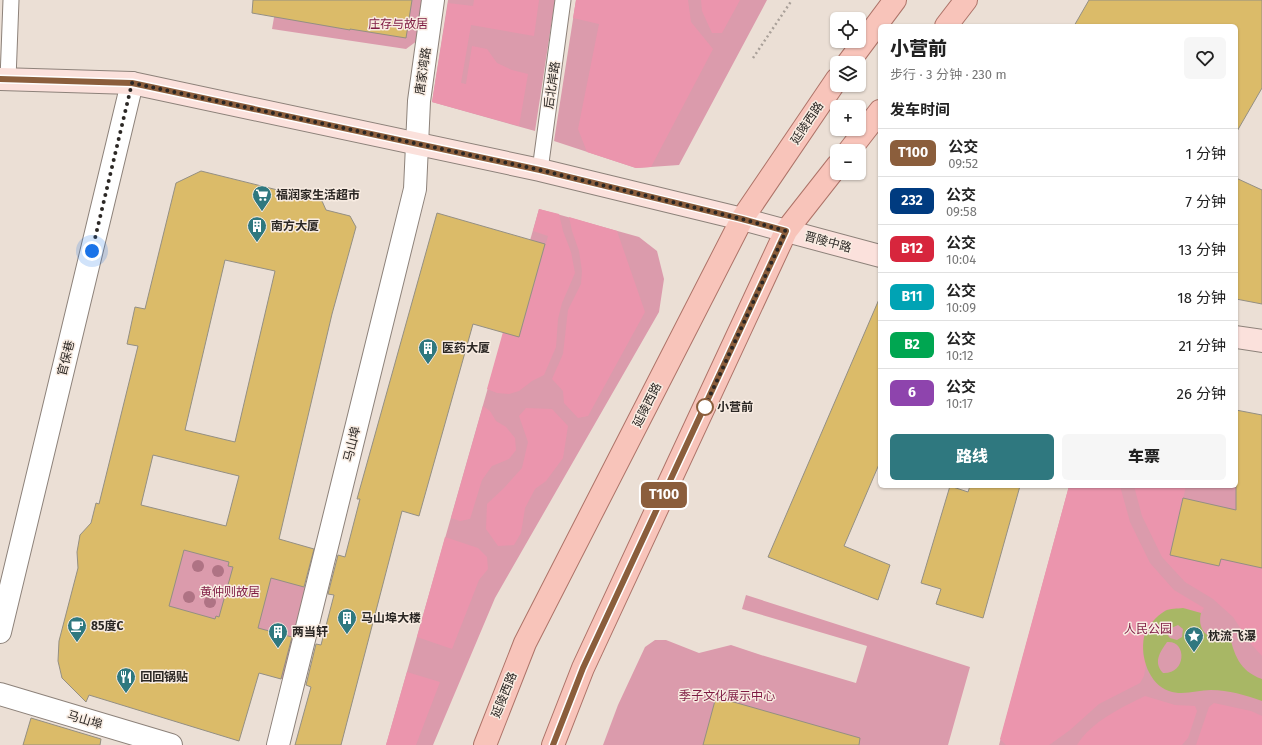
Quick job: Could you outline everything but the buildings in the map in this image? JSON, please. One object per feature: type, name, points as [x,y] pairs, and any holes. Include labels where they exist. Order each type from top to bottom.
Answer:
[{"type":"main road","points":[[853,56],[895,0]]},
{"type":"main road","points":[[948,24],[966,0]]},
{"type":"main road","name":"晋陵中路","points":[[4,79],[132,83],[540,170],[742,219],[878,255]]},
{"type":"main road","name":"延陵西路","points":[[485,745],[525,643],[742,219],[830,89]]},
{"type":"main road","points":[[854,144],[878,114]]},
{"type":"main road","points":[[554,745],[583,668],[786,231],[830,175]]},
{"type":"main road","points":[[1238,337],[1262,341]]},
{"type":"street","name":"唐家湾路","points":[[418,143],[419,101],[433,0]]},
{"type":"street","name":"官保巷","points":[[0,632],[132,83]]},
{"type":"street","name":"马山埠","points":[[278,745],[415,189],[418,143]]},
{"type":"street","name":"马山埠","points":[[0,694],[170,745]]},
{"type":"lane","points":[[4,79],[11,0]]},
{"type":"lane","name":"后北岸路","points":[[540,170],[564,0]]},
{"type":"path","points":[[753,58],[792,0]]},
{"type":"green space","name":"庄存与故居","points":[[277,0],[426,0],[421,38],[406,49],[272,29]]},
{"type":"green space","points":[[448,0],[555,0],[535,131],[432,102]]},
{"type":"green space","points":[[474,0],[539,0],[534,36],[471,25],[461,83],[466,84],[472,46],[487,49],[497,63],[512,70],[528,74],[519,126],[432,102],[448,3],[473,6]]},
{"type":"green space","points":[[576,0],[767,0],[679,165],[636,168],[554,141]]},
{"type":"green space","points":[[576,0],[688,0],[691,22],[713,49],[651,167],[636,168],[587,152],[578,129],[599,24],[573,18]]},
{"type":"green space","points":[[701,0],[740,0],[722,33],[712,33],[702,11]]},
{"type":"green space","points":[[539,209],[639,237],[657,251],[664,279],[659,312],[495,598],[433,745],[386,745]]},
{"type":"green space","points":[[539,209],[559,214],[563,231],[571,252],[575,273],[562,303],[558,319],[556,347],[544,375],[532,381],[519,391],[509,394],[497,393],[487,389],[503,332],[520,336],[548,236],[533,231]]},
{"type":"green space","points":[[569,217],[617,231],[645,312],[588,416],[578,418],[564,403],[563,391],[552,379],[563,354],[568,310],[581,284],[582,271],[579,251]]},
{"type":"green space","points":[[483,406],[490,411],[496,421],[506,427],[515,438],[516,450],[509,459],[492,466],[482,480],[470,519],[460,521],[451,518]]},
{"type":"green space","points":[[526,408],[552,409],[568,426],[563,458],[546,481],[535,489],[525,508],[521,533],[514,545],[498,546],[486,529],[487,504],[522,468],[528,442],[519,416]]},
{"type":"green space","name":"人民公园","points":[[1238,487],[1262,505],[1262,745],[999,745],[1068,488]]},
{"type":"green space","points":[[1068,488],[1121,488],[1130,522],[1150,563],[1174,590],[1204,608],[1201,613],[1183,608],[1166,610],[1153,621],[1145,636],[1143,654],[1146,664],[1144,676],[1140,683],[1099,704],[1070,730],[1049,745],[1006,745],[1000,739]]},
{"type":"green space","points":[[1135,488],[1186,488],[1170,555],[1218,566],[1221,559],[1262,568],[1262,656],[1251,644],[1233,617],[1213,599],[1185,582],[1162,557],[1142,516]]},
{"type":"green space","name":"黄仲则故居","points":[[155,509],[313,549],[303,586],[307,588],[286,680],[257,672],[125,616]]},
{"type":"green space","points":[[445,537],[478,548],[487,557],[488,569],[479,580],[452,649],[417,637]]},
{"type":"green space","name":"季子文化展示中心","points":[[746,595],[970,667],[948,745],[603,745],[618,705],[645,647],[655,640],[666,640],[699,653],[731,645],[856,683],[867,646],[742,609]]},
{"type":"green space","points":[[407,672],[440,682],[416,745],[386,745]]},
{"type":"green space","points":[[1145,696],[1175,705],[1195,706],[1197,711],[1188,738],[1182,745],[1077,745],[1083,736],[1099,722],[1117,710]]},
{"type":"green space","points":[[1214,703],[1251,711],[1262,716],[1262,745],[1196,745],[1209,707]]},
{"type":"shaded area","points":[[1183,608],[1201,613],[1201,626],[1207,635],[1217,637],[1229,633],[1233,648],[1239,661],[1254,676],[1262,679],[1262,701],[1237,693],[1218,690],[1185,693],[1174,692],[1169,691],[1156,682],[1151,676],[1143,653],[1145,633],[1155,619],[1165,611],[1169,609]],"holes":[[[1178,625],[1183,629],[1182,637],[1177,640],[1170,638],[1166,633],[1169,629]],[[1167,642],[1174,643],[1178,646],[1182,657],[1177,668],[1171,672],[1163,673],[1158,665],[1158,661],[1160,653]]]},
{"type":"bus line","name":"T100","points":[[0,79],[132,83],[540,170],[786,231],[625,581],[583,668],[553,745]]},
{"type":"place","name":"福润家生活超市","points":[[262,212]]},
{"type":"place","name":"南方大厦","points":[[257,243]]},
{"type":"place","name":"医药大厦","points":[[428,365]]},
{"type":"place","name":"小营前","points":[[705,407]]},
{"type":"place","name":"马山埠大楼","points":[[347,635]]},
{"type":"place","name":"85度C","points":[[77,643]]},
{"type":"place","name":"两当轩","points":[[278,649]]},
{"type":"place","name":"枕流飞瀑","points":[[1194,653]]},
{"type":"place","name":"回回锅贴","points":[[126,694]]},
{"type":"route","points":[[92,251],[132,83],[540,170],[786,231],[702,413],[705,407]]}]
